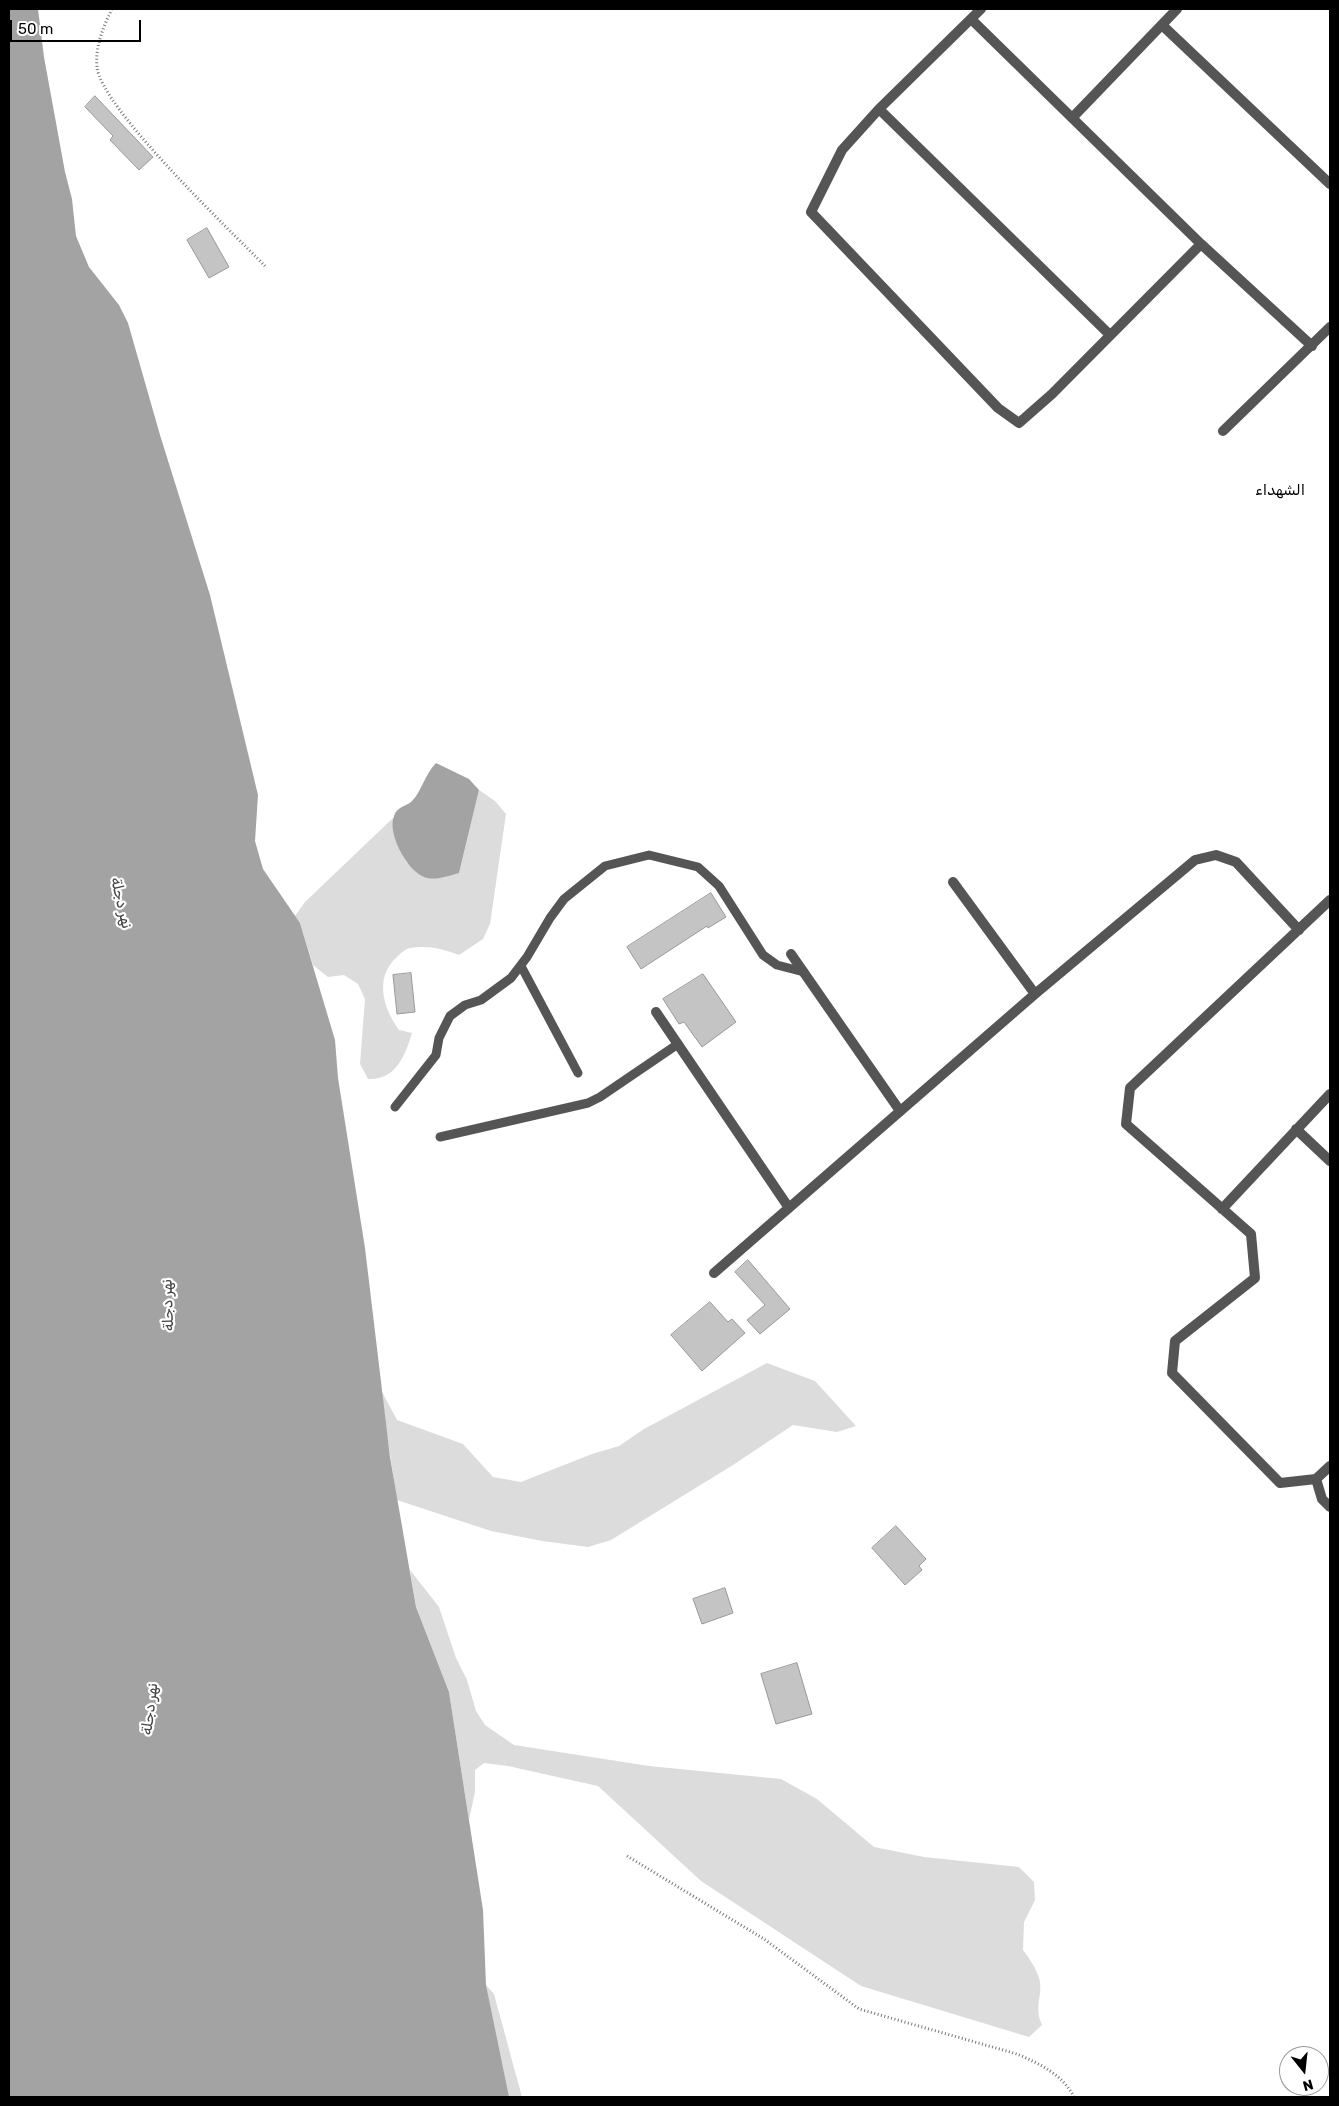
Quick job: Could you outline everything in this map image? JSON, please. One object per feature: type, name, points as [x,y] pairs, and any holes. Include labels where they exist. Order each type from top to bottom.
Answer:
[{"type":"street","points":[[981,9],[879,109],[842,150],[812,212],[998,408],[1019,423],[1052,394],[1201,244]]},
{"type":"street","points":[[1073,117],[1177,9]]},
{"type":"street","points":[[971,19],[1201,244],[1312,346]]},
{"type":"street","points":[[1162,24],[1330,184]]},
{"type":"street","points":[[879,109],[1110,335]]},
{"type":"street","points":[[1223,431],[1330,327]]},
{"type":"street","points":[[714,1273],[1035,994],[1195,860],[1205,856],[1216,855],[1236,862],[1299,930]]},
{"type":"street","points":[[953,882],[1035,994]]},
{"type":"street","points":[[1329,905],[1299,930],[1130,1088],[1126,1124],[1251,1234],[1255,1278],[1175,1341],[1172,1372],[1280,1483],[1316,1480],[1330,1466]]},
{"type":"street","points":[[791,954],[900,1111]]},
{"type":"street","points":[[656,1012],[789,1208]]},
{"type":"street","points":[[1222,1209],[1330,1094]]},
{"type":"street","points":[[1296,1129],[1330,1161]]},
{"type":"street","points":[[1316,1480],[1322,1499],[1330,1507]]},
{"type":"lane","points":[[395,1107],[436,1055],[439,1038],[450,1016],[465,1005],[481,1000],[511,978],[564,899],[605,866],[649,856],[698,868],[719,886],[763,955],[777,965],[804,972]]},
{"type":"lane","points":[[520,966],[578,1073]]},
{"type":"lane","points":[[440,1136],[588,1102],[600,1097],[678,1044]]},
{"type":"path","points":[[112,9],[99,42],[96,66],[105,90],[154,152],[265,266]]},
{"type":"path","points":[[627,1856],[764,1939],[859,2009],[1024,2057],[1055,2074],[1070,2088],[1074,2097]]},
{"type":"shaded area","points":[[479,790],[495,801],[506,814],[490,924],[483,939],[459,955],[435,948],[410,948],[406,949],[390,965],[383,983],[385,1003],[399,1030],[412,1033],[398,1065],[386,1075],[368,1079],[360,1064],[365,999],[358,984],[344,975],[328,977],[313,965],[300,923],[295,916],[305,902],[393,818],[398,847],[407,863],[459,873]]},
{"type":"shaded area","points":[[767,1363],[815,1381],[856,1426],[837,1432],[793,1425],[733,1465],[611,1540],[588,1547],[542,1541],[491,1531],[397,1500],[380,1388],[397,1420],[463,1444],[493,1477],[521,1482],[592,1454],[619,1446],[644,1429]]},
{"type":"shaded area","points":[[410,1570],[439,1607],[456,1658],[467,1680],[476,1711],[485,1725],[514,1745],[649,1766],[781,1779],[817,1799],[874,1847],[924,1857],[1019,1867],[1034,1882],[1035,1900],[1024,1922],[1023,1950],[1039,1978],[1038,2012],[1042,2025],[1029,2037],[861,1986],[701,1881],[598,1786],[508,1766],[484,1763],[475,1770],[475,1792],[469,1820],[449,1692],[416,1607]]},
{"type":"shaded area","points":[[486,1985],[494,1994],[522,2097],[509,2097],[504,2084]]},
{"type":"water","name":"نهر دجلة","points":[[9,9],[38,9],[44,57],[65,172],[72,199],[76,236],[89,267],[119,305],[128,323],[160,435],[210,595],[258,795],[255,841],[263,869],[300,923],[335,1040],[338,1078],[365,1248],[390,1457],[416,1607],[449,1692],[483,1910],[486,1985],[509,2097],[9,2097]]},
{"type":"water","points":[[436,763],[469,779],[479,790],[459,873],[440,878],[426,878],[416,872],[404,858],[393,831],[393,823],[397,811],[411,802]]},
{"type":"building","points":[[95,96],[153,157],[139,170],[110,140],[113,136],[85,107]]},
{"type":"building","points":[[207,228],[229,267],[209,278],[187,240]]},
{"type":"building","points":[[711,893],[726,917],[708,928],[707,926],[641,969],[627,947]]},
{"type":"building","points":[[411,973],[415,1012],[397,1014],[393,975]]},
{"type":"building","points":[[703,974],[736,1022],[702,1047],[684,1022],[679,1024],[663,999]]},
{"type":"building","points":[[748,1260],[790,1309],[760,1334],[747,1320],[765,1305],[735,1272]]},
{"type":"building","points":[[710,1302],[728,1322],[732,1319],[745,1333],[702,1371],[671,1335]]},
{"type":"building","points":[[896,1526],[926,1559],[919,1566],[922,1570],[905,1585],[872,1548]]},
{"type":"building","points":[[725,1588],[733,1613],[702,1624],[693,1599]]},
{"type":"building","points":[[797,1663],[812,1714],[776,1724],[761,1674]]},
{"type":"district","name":"الشهداء","points":[[1280,491]]}]
